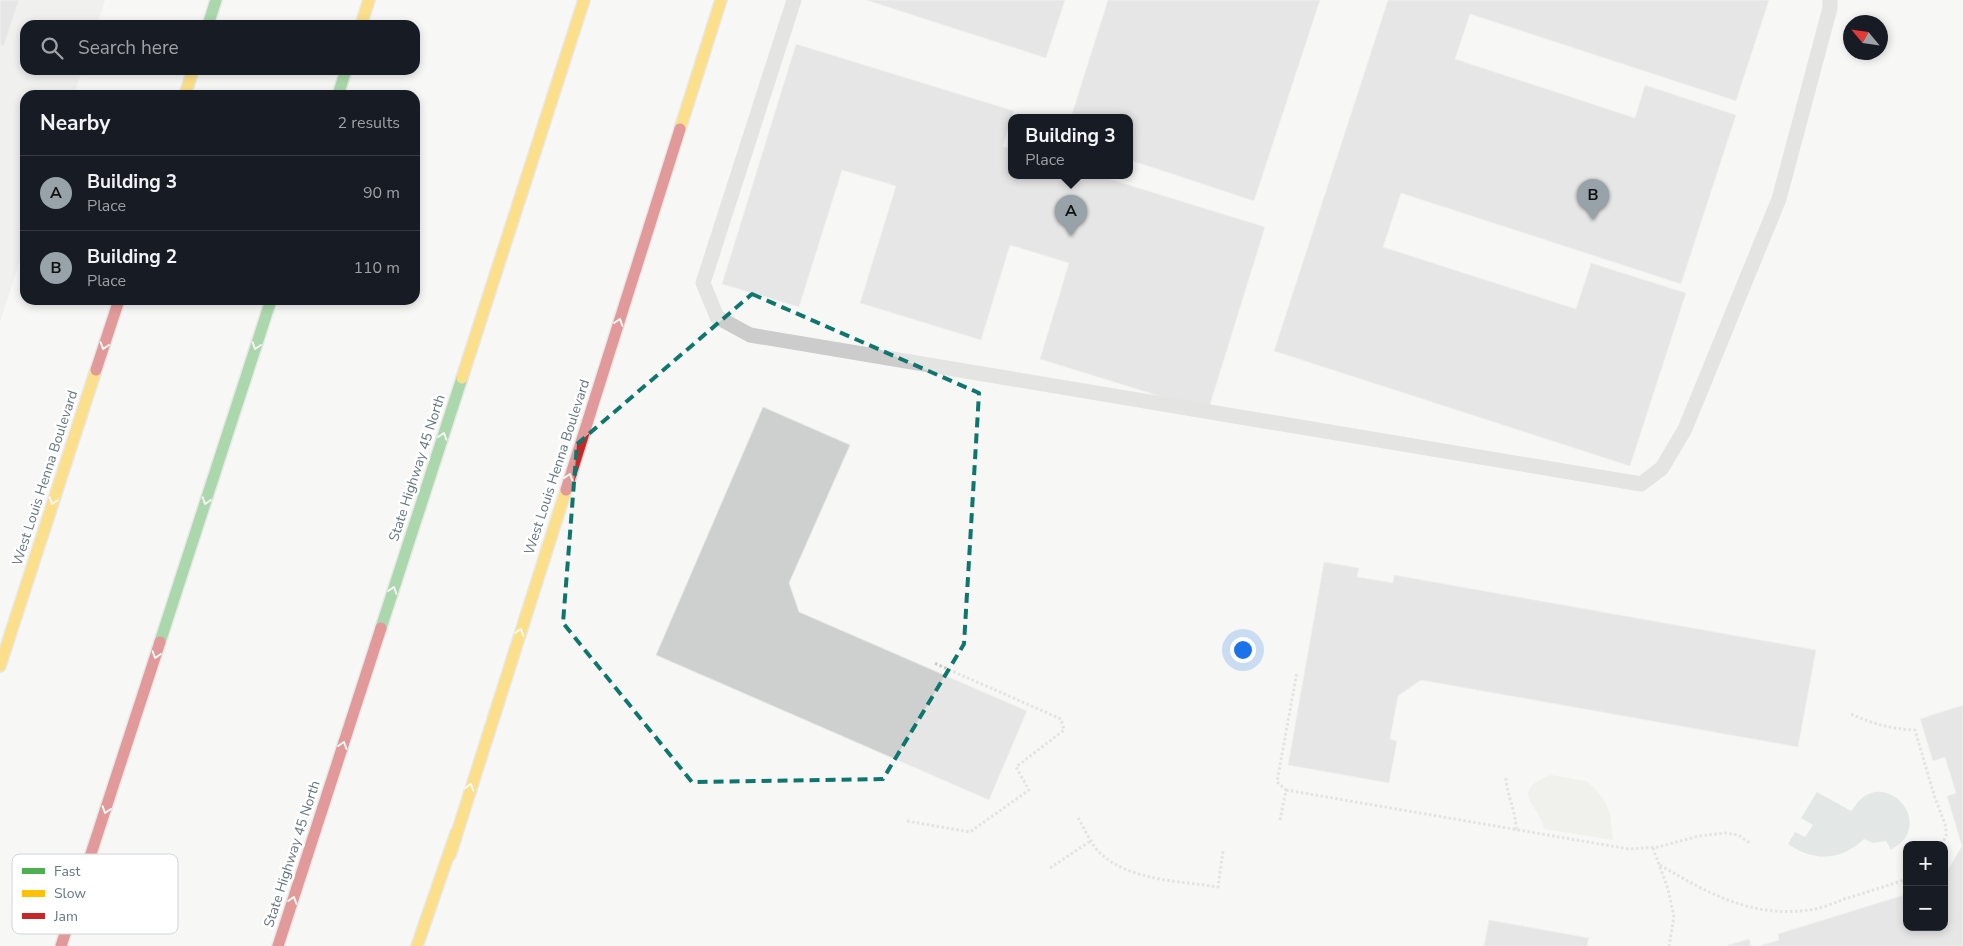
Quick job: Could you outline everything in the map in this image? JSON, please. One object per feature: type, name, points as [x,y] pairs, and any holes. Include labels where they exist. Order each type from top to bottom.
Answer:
[{"type":"main road","points":[[210,20],[216,0]]},
{"type":"main road","points":[[363,20],[369,0]]},
{"type":"main road","name":"State Highway 45 North","points":[[278,946],[584,0]]},
{"type":"main road","name":"West Louis Henna Boulevard","points":[[427,946],[456,833],[721,0]]},
{"type":"main road","points":[[187,90],[191,75]]},
{"type":"main road","points":[[340,90],[344,75]]},
{"type":"main road","name":"West Louis Henna Boulevard","points":[[0,666],[117,305]]},
{"type":"main road","points":[[91,854],[269,305]]},
{"type":"main road","points":[[417,946],[456,833]]},
{"type":"main road","points":[[61,946],[65,934]]},
{"type":"lane","points":[[794,0],[703,283],[716,317],[750,335],[1641,484],[1662,468],[1685,429],[1779,199],[1830,8],[1830,0]]},
{"type":"path","points":[[906,821],[970,832],[1030,790],[1016,767],[1064,730],[1061,719],[934,663]]},
{"type":"path","points":[[1297,672],[1278,782],[1286,790],[1630,849],[1653,848],[1699,836],[1726,833],[1738,835],[1750,843]]},
{"type":"path","points":[[1851,714],[1873,724],[1894,729],[1914,730],[1931,787],[1946,828],[1944,841]]},
{"type":"path","points":[[1506,778],[1507,789],[1516,816],[1516,830]]},
{"type":"path","points":[[1280,820],[1286,790]]},
{"type":"path","points":[[1078,818],[1099,853],[1120,867],[1144,875],[1218,887],[1223,851]]},
{"type":"path","points":[[1050,868],[1092,840]]},
{"type":"path","points":[[1653,848],[1668,889],[1674,917],[1670,946]]},
{"type":"path","points":[[1660,865],[1708,893],[1734,903],[1758,909],[1790,912],[1816,909],[1903,880]]},
{"type":"highlighted area","points":[[752,294],[979,393],[964,644],[883,779],[692,782],[563,623],[577,444]]},
{"type":"shaded area","points":[[0,0],[105,0],[99,20],[20,20],[20,75],[80,75],[76,90],[20,90],[20,260],[0,322]]},
{"type":"shaded area","points":[[1551,775],[1587,781],[1596,790],[1605,801],[1610,813],[1613,840],[1544,829],[1528,793],[1530,787]]},
{"type":"shaded area","points":[[1817,792],[1851,811],[1860,800],[1870,793],[1890,794],[1905,807],[1909,817],[1910,827],[1906,837],[1891,850],[1886,841],[1873,843],[1864,839],[1846,852],[1837,855],[1817,856],[1798,850],[1788,844],[1795,832],[1805,837],[1813,825],[1801,818]]},
{"type":"building","points":[[0,0],[19,0],[4,46],[0,45]]},
{"type":"building","points":[[866,0],[1065,0],[1046,58]]},
{"type":"building","points":[[1108,0],[1320,0],[1254,201],[1133,161],[1133,114],[1072,114]]},
{"type":"building","points":[[1388,0],[1769,0],[1736,101],[1470,14],[1455,59],[1635,118],[1645,85],[1736,115],[1681,284],[1401,193],[1383,247],[1576,309],[1591,263],[1686,293],[1630,466],[1274,351]]},
{"type":"building","points":[[796,44],[1014,111],[1013,114],[1008,114],[1008,130],[1003,146],[1008,148],[1008,179],[1109,179],[1265,227],[1208,411],[1040,359],[1069,263],[1010,245],[981,340],[860,303],[896,186],[842,170],[799,307],[722,284]]},
{"type":"building","points":[[763,407],[850,445],[789,583],[799,612],[1027,711],[989,800],[656,655]]},
{"type":"building","points":[[1324,562],[1359,568],[1357,577],[1393,583],[1394,575],[1816,650],[1798,747],[1421,680],[1398,696],[1390,739],[1397,741],[1389,783],[1288,765]]},
{"type":"building","points":[[1963,705],[1963,946],[1759,946],[1779,940],[1778,934],[1903,895],[1903,931],[1948,931],[1948,869],[1962,846],[1947,796],[1956,793],[1945,757],[1933,761],[1920,719]]},
{"type":"building","points":[[1489,920],[1589,938],[1587,946],[1484,946]]},
{"type":"building","points":[[1749,939],[1751,946],[1725,946]]},
{"type":"traffic: fast","points":[[210,20],[216,0]]},
{"type":"traffic: fast","points":[[340,90],[344,75]]},
{"type":"traffic: fast","points":[[160,642],[269,305]]},
{"type":"traffic: fast","points":[[381,628],[462,378]]},
{"type":"traffic: slow","points":[[363,20],[369,0]]},
{"type":"traffic: slow","points":[[462,378],[584,0]]},
{"type":"traffic: slow","points":[[680,129],[721,0]]},
{"type":"traffic: slow","points":[[187,90],[191,75]]},
{"type":"traffic: slow","points":[[0,666],[96,370]]},
{"type":"traffic: slow","points":[[450,855],[566,490]]},
{"type":"traffic: slow","points":[[417,946],[456,833]]},
{"type":"traffic: jam","points":[[566,490],[680,129]]},
{"type":"traffic: jam","points":[[96,370],[117,305]]},
{"type":"traffic: jam","points":[[278,946],[381,628]]},
{"type":"traffic: jam","points":[[91,854],[160,642]]},
{"type":"traffic: jam","points":[[61,946],[65,934]]},
{"type":"place","name":"Building 2","points":[[1593,220]]},
{"type":"place","name":"Building 3","points":[[1071,236]]}]
